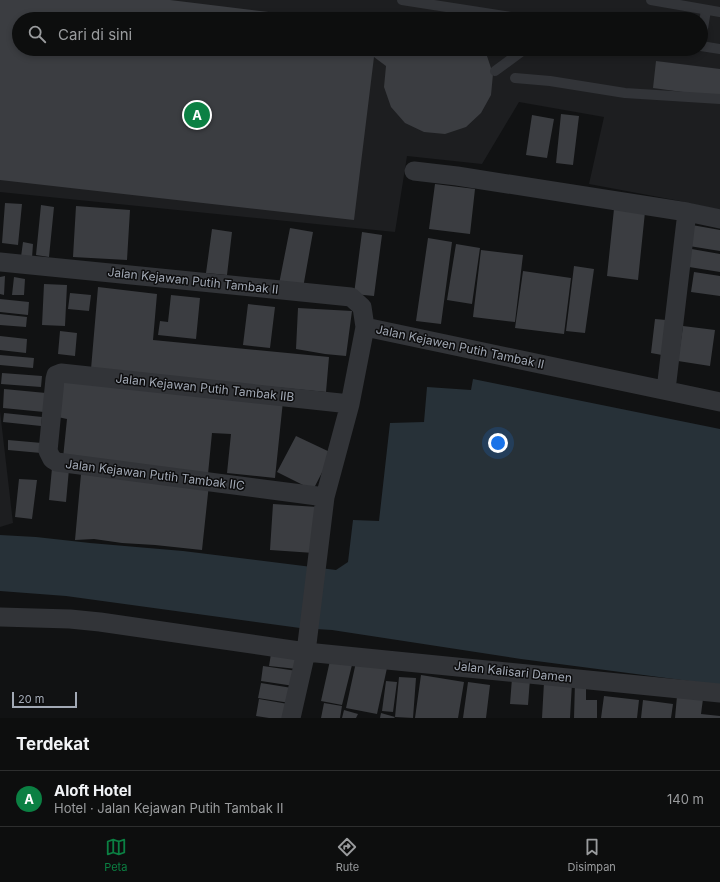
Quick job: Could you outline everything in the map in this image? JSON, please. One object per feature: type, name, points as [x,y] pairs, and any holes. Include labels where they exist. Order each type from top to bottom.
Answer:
[{"type":"street","points":[[414,170],[687,212],[720,219]]},
{"type":"street","points":[[666,390],[687,212]]},
{"type":"street","name":"Jalan Kejawan Putih Tambak II","points":[[0,262],[351,297],[362,307],[365,327]]},
{"type":"street","name":"Jalan Kejawen Putih Tambak II","points":[[291,718],[307,643],[325,497],[350,404],[365,327],[720,402]]},
{"type":"street","name":"Jalan Kejawan Putih Tambak IIB","points":[[61,372],[350,404]]},
{"type":"street","name":"Jalan Kejawan Putih Tambak IIC","points":[[61,372],[56,375],[54,379],[48,451],[52,458],[57,462],[325,497]]},
{"type":"street","name":"Jalan Kalisari Damen","points":[[0,617],[70,619],[307,643],[720,693]]},
{"type":"lane","points":[[402,0],[479,12]]},
{"type":"lane","points":[[651,0],[720,12]]},
{"type":"lane","points":[[708,47],[720,49]]},
{"type":"lane","points":[[495,71],[515,56]]},
{"type":"lane","points":[[515,78],[550,81],[625,93],[720,99]]},
{"type":"shaded area","points":[[0,0],[720,0],[720,210],[589,184],[604,117],[519,102],[482,164],[407,156],[395,232],[0,192]]},
{"type":"shaded area","points":[[473,379],[720,429],[720,685],[521,659],[332,630],[300,628],[66,596],[0,591],[0,535],[183,551],[336,570],[348,562],[353,520],[379,521],[390,423],[424,422],[427,387],[471,390]]},
{"type":"shaded area","points":[[0,411],[13,523],[0,527]]},
{"type":"building","points":[[0,0],[170,0],[269,12],[12,12],[12,56],[487,56],[493,74],[491,95],[481,113],[466,127],[445,134],[424,132],[405,123],[391,107],[384,87],[386,66],[374,57],[354,220],[0,180]]},
{"type":"building","points":[[656,61],[720,69],[720,97],[653,88]]},
{"type":"building","points":[[561,114],[579,116],[573,165],[556,163]]},
{"type":"building","points":[[532,115],[554,119],[547,158],[526,155]]},
{"type":"building","points":[[435,184],[475,189],[470,234],[429,229]]},
{"type":"building","points":[[5,203],[22,204],[18,245],[2,243]]},
{"type":"building","points":[[41,205],[54,207],[49,257],[36,255]]},
{"type":"building","points":[[76,206],[130,210],[127,260],[73,257]]},
{"type":"building","points":[[614,209],[645,212],[638,280],[607,276]]},
{"type":"building","points":[[692,225],[720,230],[720,251],[689,246]]},
{"type":"building","points":[[290,228],[313,232],[303,288],[279,284]]},
{"type":"building","points":[[212,229],[232,232],[227,275],[206,273]]},
{"type":"building","points":[[362,232],[382,235],[374,296],[354,294]]},
{"type":"building","points":[[428,238],[452,242],[441,324],[416,321]]},
{"type":"building","points":[[23,242],[33,244],[32,258],[21,257]]},
{"type":"building","points":[[456,244],[480,248],[472,304],[447,300]]},
{"type":"building","points":[[686,248],[720,254],[720,272],[683,266]]},
{"type":"building","points":[[481,250],[523,255],[515,322],[473,317]]},
{"type":"building","points":[[574,266],[594,269],[585,333],[566,331]]},
{"type":"building","points":[[523,271],[571,278],[564,334],[515,328]]},
{"type":"building","points":[[694,272],[720,276],[720,296],[691,292]]},
{"type":"building","points":[[5,276],[4,295],[0,294],[0,277]]},
{"type":"building","points":[[14,277],[25,279],[24,295],[12,295]]},
{"type":"building","points":[[44,284],[67,285],[65,326],[42,325]]},
{"type":"building","points":[[98,287],[157,294],[153,340],[329,357],[326,392],[91,369]]},
{"type":"building","points":[[70,293],[91,295],[89,311],[68,309]]},
{"type":"building","points":[[171,295],[200,298],[196,339],[158,335],[160,321],[168,322]]},
{"type":"building","points":[[0,299],[29,302],[28,315],[0,312]]},
{"type":"building","points":[[248,304],[275,307],[270,348],[243,345]]},
{"type":"building","points":[[298,308],[352,311],[346,356],[296,349]]},
{"type":"building","points":[[0,314],[27,317],[26,327],[0,325]]},
{"type":"building","points":[[655,319],[666,320],[662,355],[651,353]]},
{"type":"building","points":[[683,326],[715,330],[710,366],[678,361]]},
{"type":"building","points":[[60,331],[77,333],[75,356],[58,354]]},
{"type":"building","points":[[0,336],[27,339],[26,353],[0,350]]},
{"type":"building","points":[[0,355],[34,358],[33,368],[0,365]]},
{"type":"building","points":[[2,373],[42,376],[41,387],[1,384]]},
{"type":"building","points":[[57,379],[283,401],[275,478],[227,473],[231,434],[212,433],[208,474],[63,458],[67,419],[53,416]]},
{"type":"building","points":[[4,389],[46,393],[44,412],[3,408]]},
{"type":"building","points":[[4,413],[42,417],[41,426],[3,422]]},
{"type":"building","points":[[296,436],[332,453],[313,490],[277,472]]},
{"type":"building","points":[[8,440],[42,443],[41,453],[8,450]]},
{"type":"building","points":[[52,468],[69,469],[66,502],[49,500]]},
{"type":"building","points":[[81,474],[209,484],[202,550],[94,539],[75,540]]},
{"type":"building","points":[[19,479],[37,480],[32,519],[15,517]]},
{"type":"building","points":[[273,504],[317,507],[314,553],[270,550]]},
{"type":"building","points":[[271,654],[298,657],[297,669],[269,666]]},
{"type":"building","points":[[331,656],[353,661],[342,705],[321,701]]},
{"type":"building","points":[[356,662],[387,668],[377,714],[346,708]]},
{"type":"building","points":[[263,666],[297,671],[294,686],[261,681]]},
{"type":"building","points":[[421,675],[464,682],[458,718],[415,718]]},
{"type":"building","points":[[399,677],[416,678],[413,718],[395,717]]},
{"type":"building","points":[[512,678],[530,679],[528,705],[510,704]]},
{"type":"building","points":[[386,681],[397,682],[393,712],[382,711]]},
{"type":"building","points":[[468,682],[490,685],[486,718],[463,718]]},
{"type":"building","points":[[544,682],[572,683],[570,718],[542,718]]},
{"type":"building","points":[[575,682],[586,683],[586,700],[597,700],[597,718],[574,718]]},
{"type":"building","points":[[261,683],[292,688],[290,703],[258,698]]},
{"type":"building","points":[[604,696],[639,700],[637,718],[601,718]]},
{"type":"building","points":[[677,696],[703,699],[701,714],[720,716],[720,718],[675,718]]},
{"type":"building","points":[[259,699],[288,704],[285,718],[256,716]]},
{"type":"building","points":[[643,700],[673,704],[671,718],[641,718]]},
{"type":"building","points":[[324,703],[342,706],[340,718],[321,718]]},
{"type":"building","points":[[344,710],[358,714],[356,718],[342,718]]},
{"type":"building","points":[[381,713],[395,717],[380,718]]},
{"type":"place","name":"Aloft Hotel","points":[[197,115]]}]
